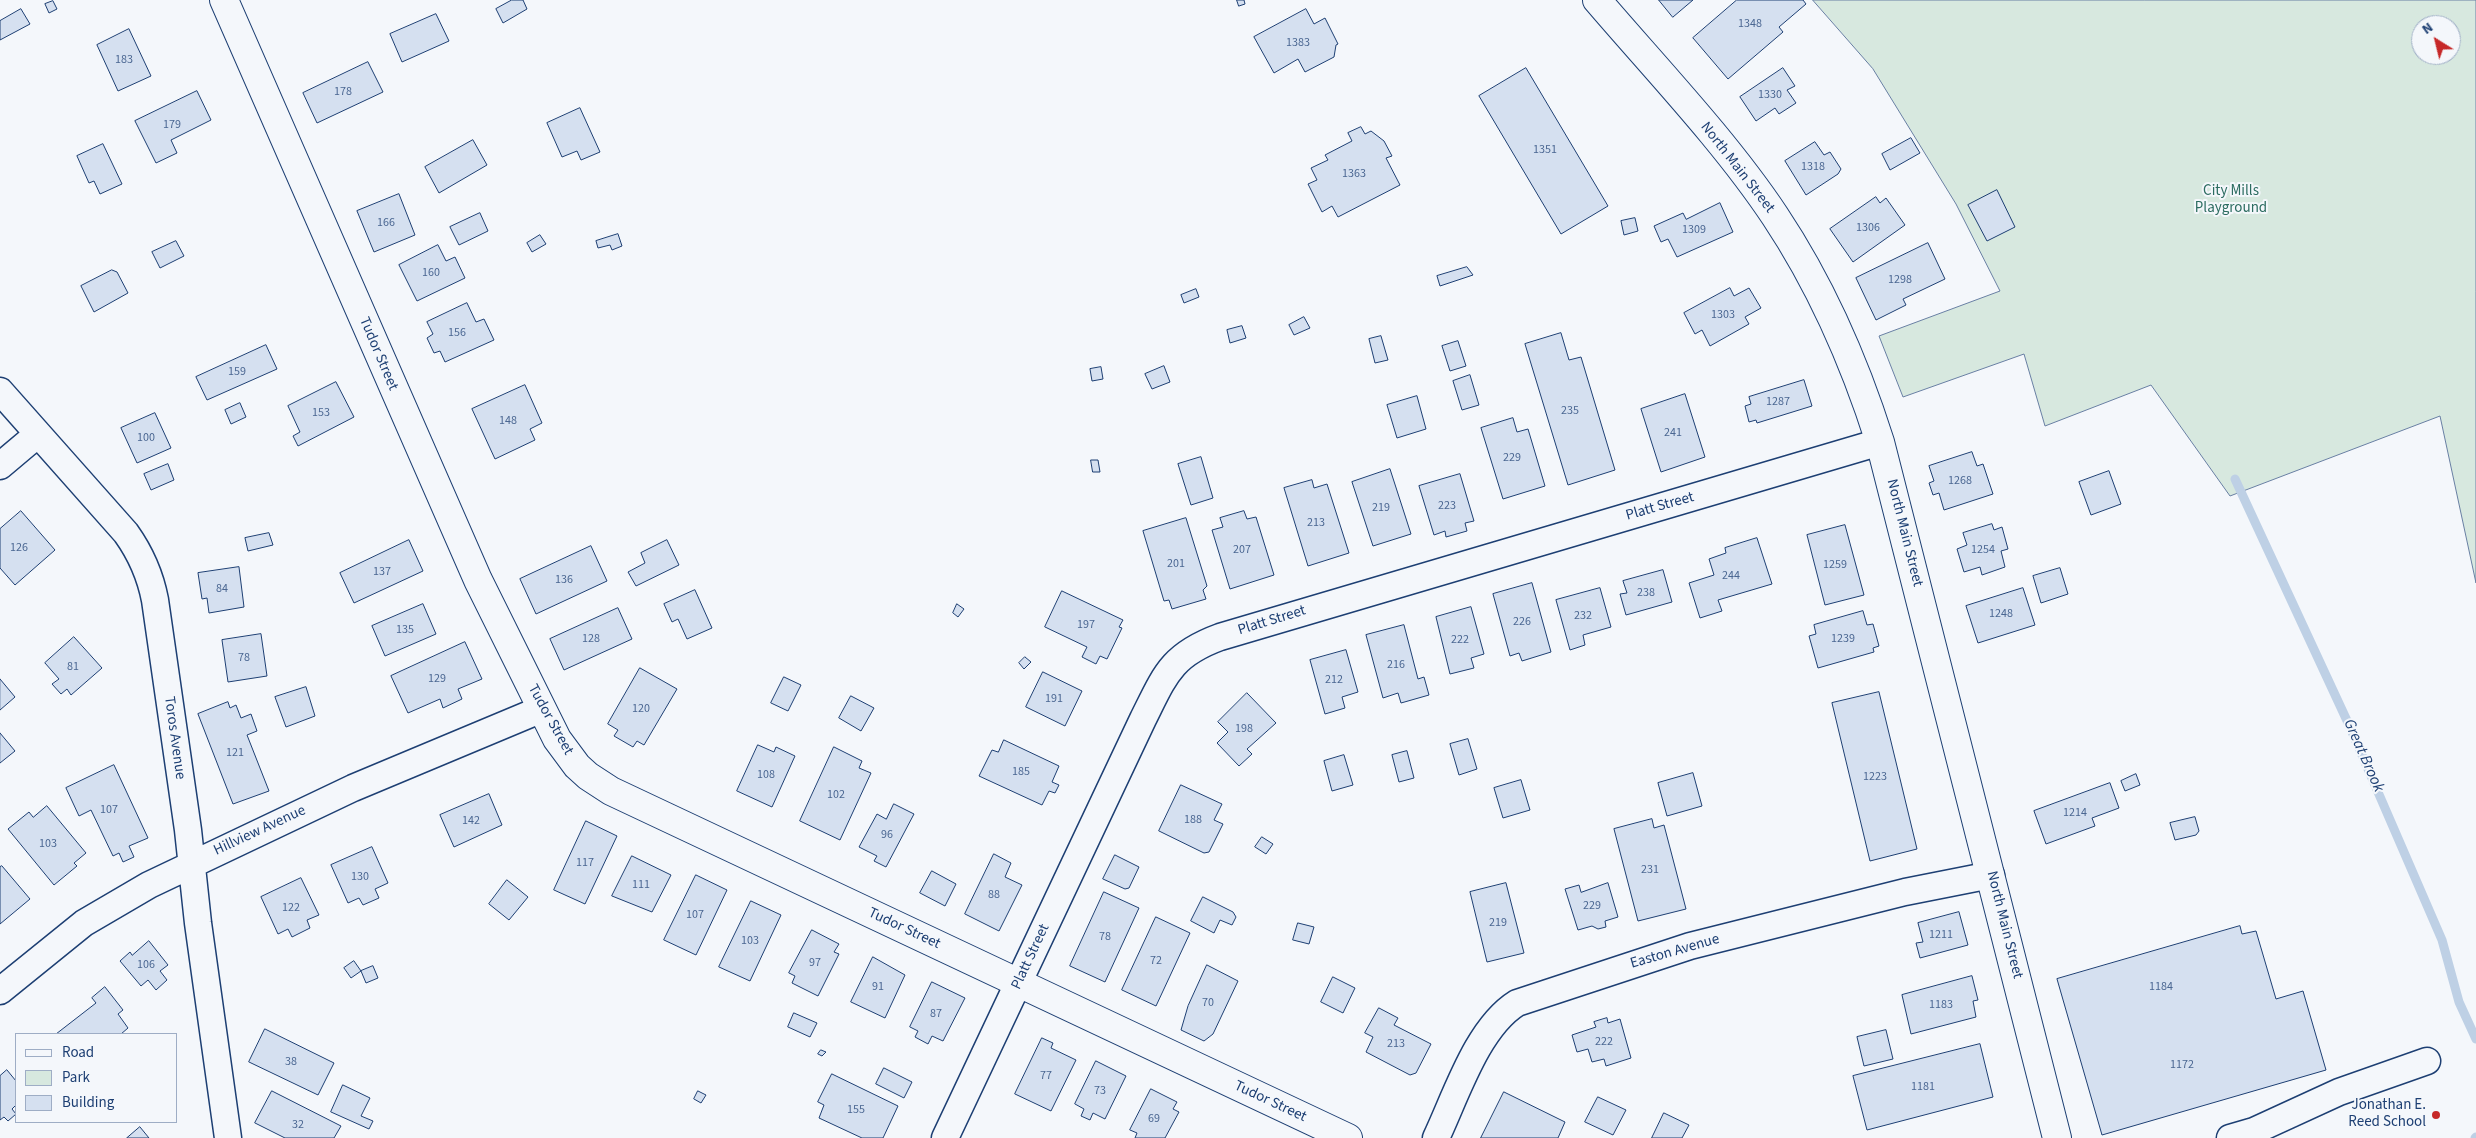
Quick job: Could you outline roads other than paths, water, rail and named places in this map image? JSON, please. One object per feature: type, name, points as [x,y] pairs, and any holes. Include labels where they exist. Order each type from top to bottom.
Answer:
[{"type":"street","name":"Tudor Street","points":[[224,0],[458,538],[542,709],[567,754],[577,766],[600,784],[1348,1138]]},
{"type":"street","name":"North Main Street","points":[[1597,0],[1734,160],[1783,228],[1819,290],[1843,341],[1868,402],[1880,442],[2057,1138]]},
{"type":"street","name":"Toros Avenue","points":[[0,391],[126,533],[148,570],[192,864],[198,922],[228,1138]]},
{"type":"street","points":[[0,466],[38,434]]},
{"type":"street","name":"Platt Street","points":[[945,1138],[1161,684],[1172,666],[1191,649],[1229,634],[1880,442]]},
{"type":"street","name":"Hillview Avenue","points":[[0,991],[84,923],[150,885],[353,788],[542,709]]},
{"type":"street","name":"Easton Avenue","points":[[1436,1138],[1487,1032],[1499,1016],[1517,1003],[1690,946],[1906,892],[1991,875]]},
{"type":"street","points":[[2230,1138],[2254,1131],[2339,1092],[2427,1061]]},
{"type":"waterway","name":"Great Brook","points":[[2235,479],[2349,725],[2442,940],[2459,1002],[2476,1039]]},
{"type":"place","name":"Jonathan E. Reed School","points":[[2436,1115]]},
{"type":"park label","name":"City Mills Playground","points":[[2231,200]]}]
